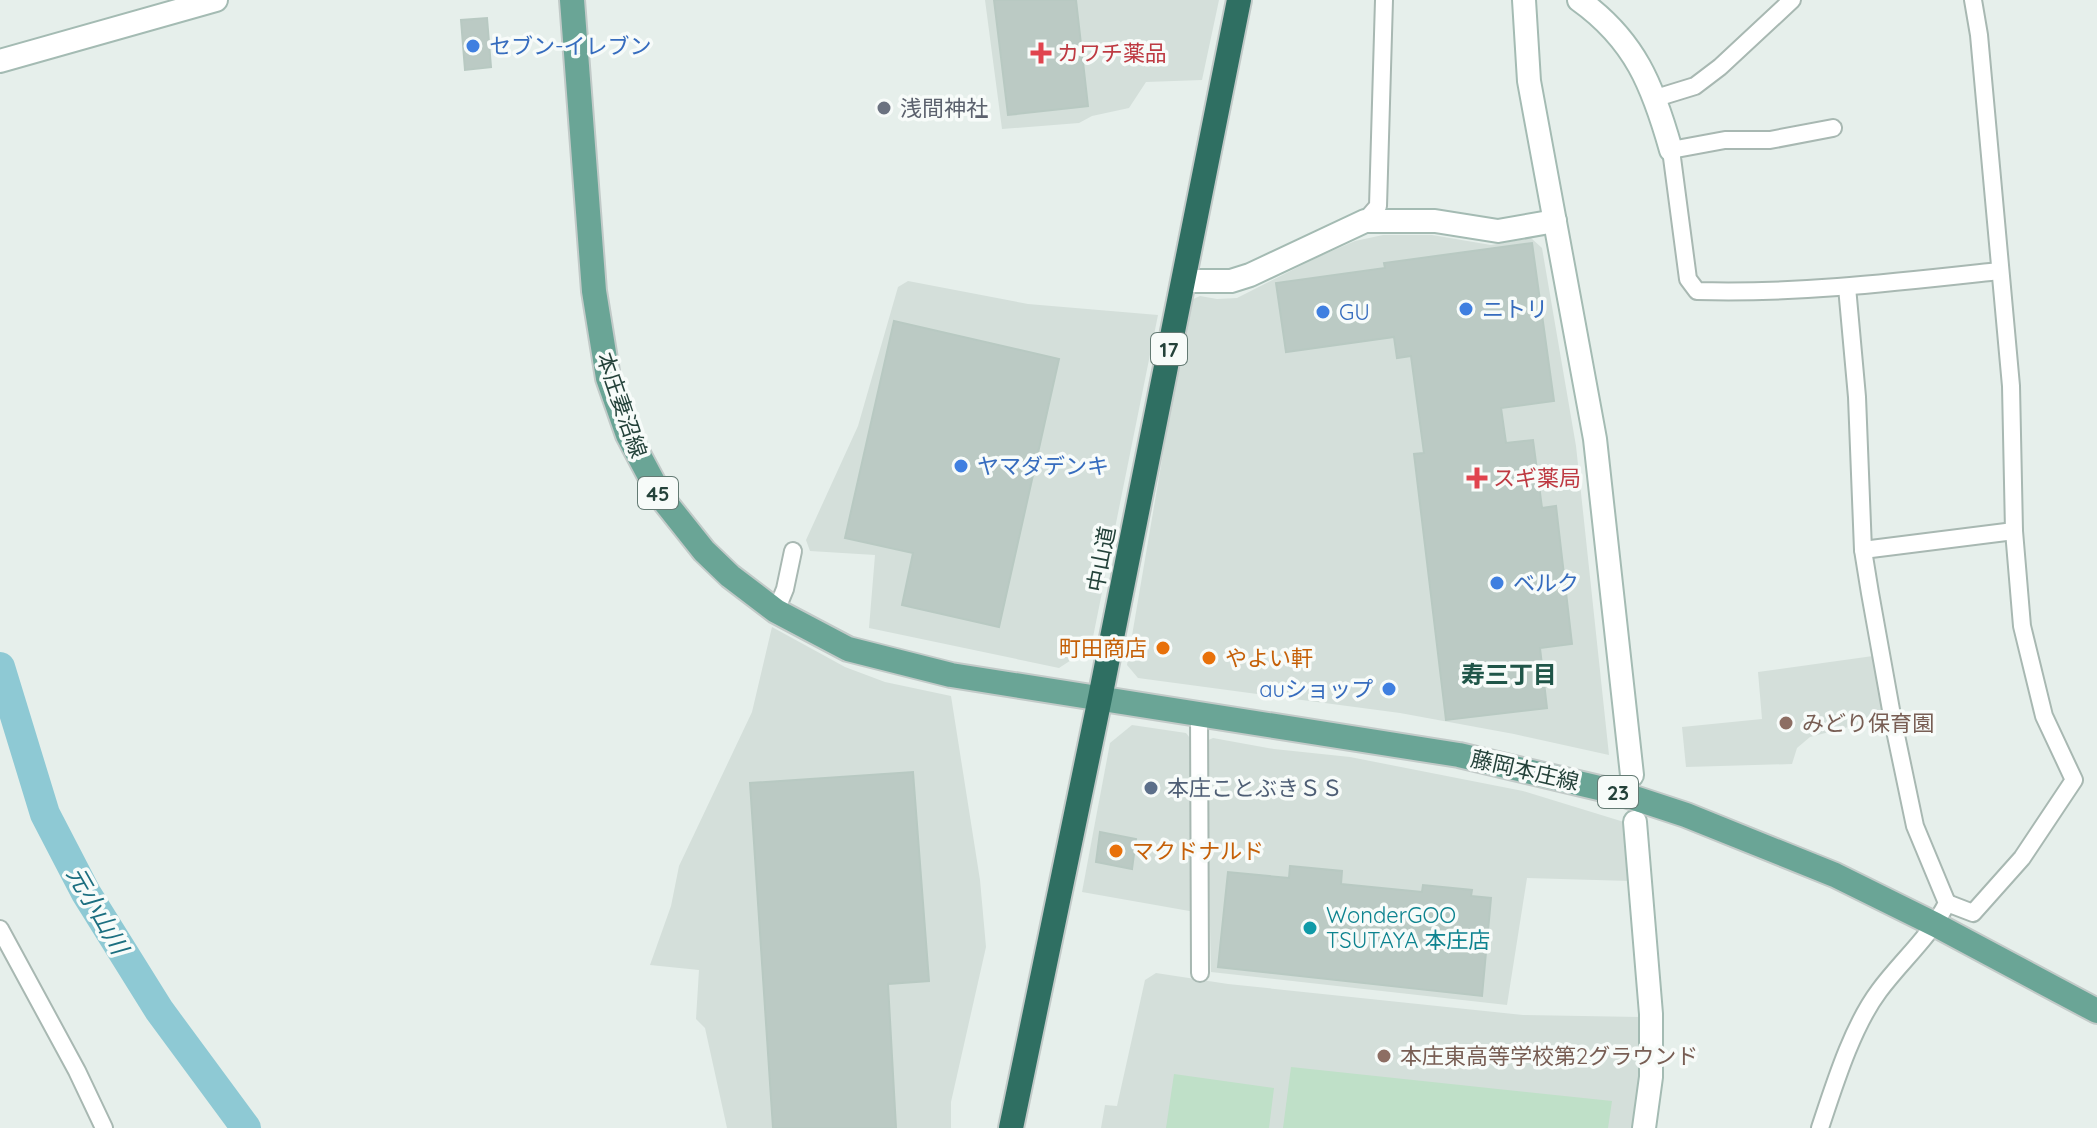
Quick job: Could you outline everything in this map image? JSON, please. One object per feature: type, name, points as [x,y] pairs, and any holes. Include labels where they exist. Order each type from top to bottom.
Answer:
[{"type":"highway","name":"中山道","points":[[1011,1128],[1239,0]]},
{"type":"main road","name":"本庄妻沼線","points":[[572,0],[594,291],[608,378],[628,435],[661,497],[704,551],[730,576],[776,611],[848,649],[951,675],[1100,698]]},
{"type":"main road","name":"藤岡本庄線","points":[[1100,698],[1459,755],[1616,792],[1686,815],[1941,914],[2097,1011]]},
{"type":"street","points":[[0,61],[216,0]]},
{"type":"street","points":[[1183,281],[1231,281],[1250,275],[1365,221],[1378,206],[1384,0]]},
{"type":"street","points":[[1524,0],[1529,81],[1595,439],[1632,775]]},
{"type":"street","points":[[1579,0],[1617,32],[1635,56],[1656,98],[1671,150],[1688,279],[1697,291],[1761,293],[1999,271]]},
{"type":"street","points":[[1656,98],[1695,86],[1792,0]]},
{"type":"street","points":[[1820,1128],[1836,1079],[1868,1006],[1941,914],[1973,913],[2022,858],[2074,780],[2044,716],[2022,626],[2014,531],[2011,386],[1979,35],[1973,0]]},
{"type":"street","points":[[1671,150],[1725,140],[1770,140],[1833,128]]},
{"type":"street","points":[[1365,221],[1435,221],[1498,231],[1555,221]]},
{"type":"street","points":[[1847,287],[1857,397],[1863,550],[1915,826],[1941,914]]},
{"type":"street","points":[[1863,550],[2014,531]]},
{"type":"street","points":[[776,611],[785,589],[793,551]]},
{"type":"street","points":[[1199,714],[1200,973]]},
{"type":"street","points":[[1635,822],[1651,1014],[1651,1077],[1644,1128]]},
{"type":"street","points":[[0,929],[77,1071],[104,1128]]},
{"type":"shaded area","points":[[985,0],[1219,0],[1202,80],[1146,82],[1129,108],[1092,116],[1079,123],[1002,129]]},
{"type":"shaded area","points":[[1383,235],[1432,235],[1491,245],[1531,238],[1542,248],[1576,446],[1609,755],[1400,713],[1138,678],[1127,665],[1189,301],[1200,296],[1237,298],[1320,256],[1355,241]]},
{"type":"shaded area","points":[[908,281],[1028,304],[1158,315],[1091,647],[1059,668],[869,628],[875,555],[810,551],[806,540],[858,426],[898,287]]},
{"type":"shaded area","points":[[772,627],[845,667],[885,682],[951,696],[980,880],[986,947],[951,1102],[951,1128],[727,1128],[705,1028],[696,1019],[699,970],[650,965],[671,906],[679,866],[752,712]]},
{"type":"shaded area","points":[[1873,656],[1885,713],[1879,719],[1810,737],[1797,748],[1792,764],[1686,767],[1682,727],[1762,719],[1758,672]]},
{"type":"shaded area","points":[[1132,725],[1186,733],[1193,742],[1195,912],[1082,892],[1110,743]]},
{"type":"shaded area","points":[[1213,738],[1274,749],[1350,757],[1523,791],[1624,822],[1630,881],[1527,878],[1507,1005],[1211,972],[1206,741]]},
{"type":"shaded area","name":"本庄東高等学校第2グラウンド","points":[[1156,973],[1228,984],[1523,1015],[1640,1017],[1639,1094],[1632,1128],[1101,1128],[1105,1105],[1117,1106],[1145,980]]},
{"type":"green space","points":[[1291,1067],[1612,1101],[1608,1128],[1283,1128]]},
{"type":"green space","points":[[1174,1074],[1274,1088],[1269,1128],[1166,1128]]},
{"type":"building","name":"カワチ薬品","points":[[994,0],[1076,0],[1088,106],[1008,115]]},
{"type":"building","points":[[487,18],[491,67],[465,70],[461,20]]},
{"type":"building","points":[[1532,243],[1554,401],[1501,408],[1506,443],[1533,440],[1542,508],[1556,506],[1572,644],[1540,648],[1547,708],[1446,720],[1414,454],[1424,453],[1411,356],[1397,358],[1394,337],[1286,352],[1276,283],[1385,268],[1384,263]]},
{"type":"building","points":[[894,321],[1059,359],[999,627],[902,605],[913,553],[845,538]]},
{"type":"building","points":[[913,772],[929,981],[888,984],[896,1128],[773,1128],[750,783]]},
{"type":"building","name":"マクドナルド","points":[[1100,832],[1136,839],[1132,869],[1096,862]]},
{"type":"building","name":"WonderGOO TSUTAYA 本庄店","points":[[1290,866],[1342,871],[1341,884],[1422,892],[1423,885],[1472,890],[1471,896],[1491,898],[1482,996],[1218,967],[1228,872],[1289,878]]},
{"type":"waterway","name":"元小山川","points":[[0,667],[45,814],[86,893],[159,1010],[246,1128]]},
{"type":"place","name":"セブン-イレブン","points":[[473,46]]},
{"type":"place","name":"カワチ薬品","points":[[1041,53]]},
{"type":"place","name":"浅間神社","points":[[884,108]]},
{"type":"place","name":"ニトリ","points":[[1466,309]]},
{"type":"place","name":"GU","points":[[1323,312]]},
{"type":"place","name":"ヤマダデンキ","points":[[961,466]]},
{"type":"place","name":"スギ薬局","points":[[1477,478]]},
{"type":"place","name":"ベルク","points":[[1497,583]]},
{"type":"place","name":"町田商店","points":[[1163,648]]},
{"type":"place","name":"やよい軒","points":[[1209,658]]},
{"type":"place","name":"auショップ","points":[[1389,689]]},
{"type":"place","name":"みどり保育園","points":[[1786,723]]},
{"type":"place","name":"本庄ことぶきＳＳ","points":[[1151,788]]},
{"type":"place","name":"マクドナルド","points":[[1116,851]]},
{"type":"place","name":"WonderGOO TSUTAYA 本庄店","points":[[1310,928]]},
{"type":"place","name":"本庄東高等学校第2グラウンド","points":[[1384,1056]]},
{"type":"district","name":"寿三丁目","points":[[1509,674]]}]
